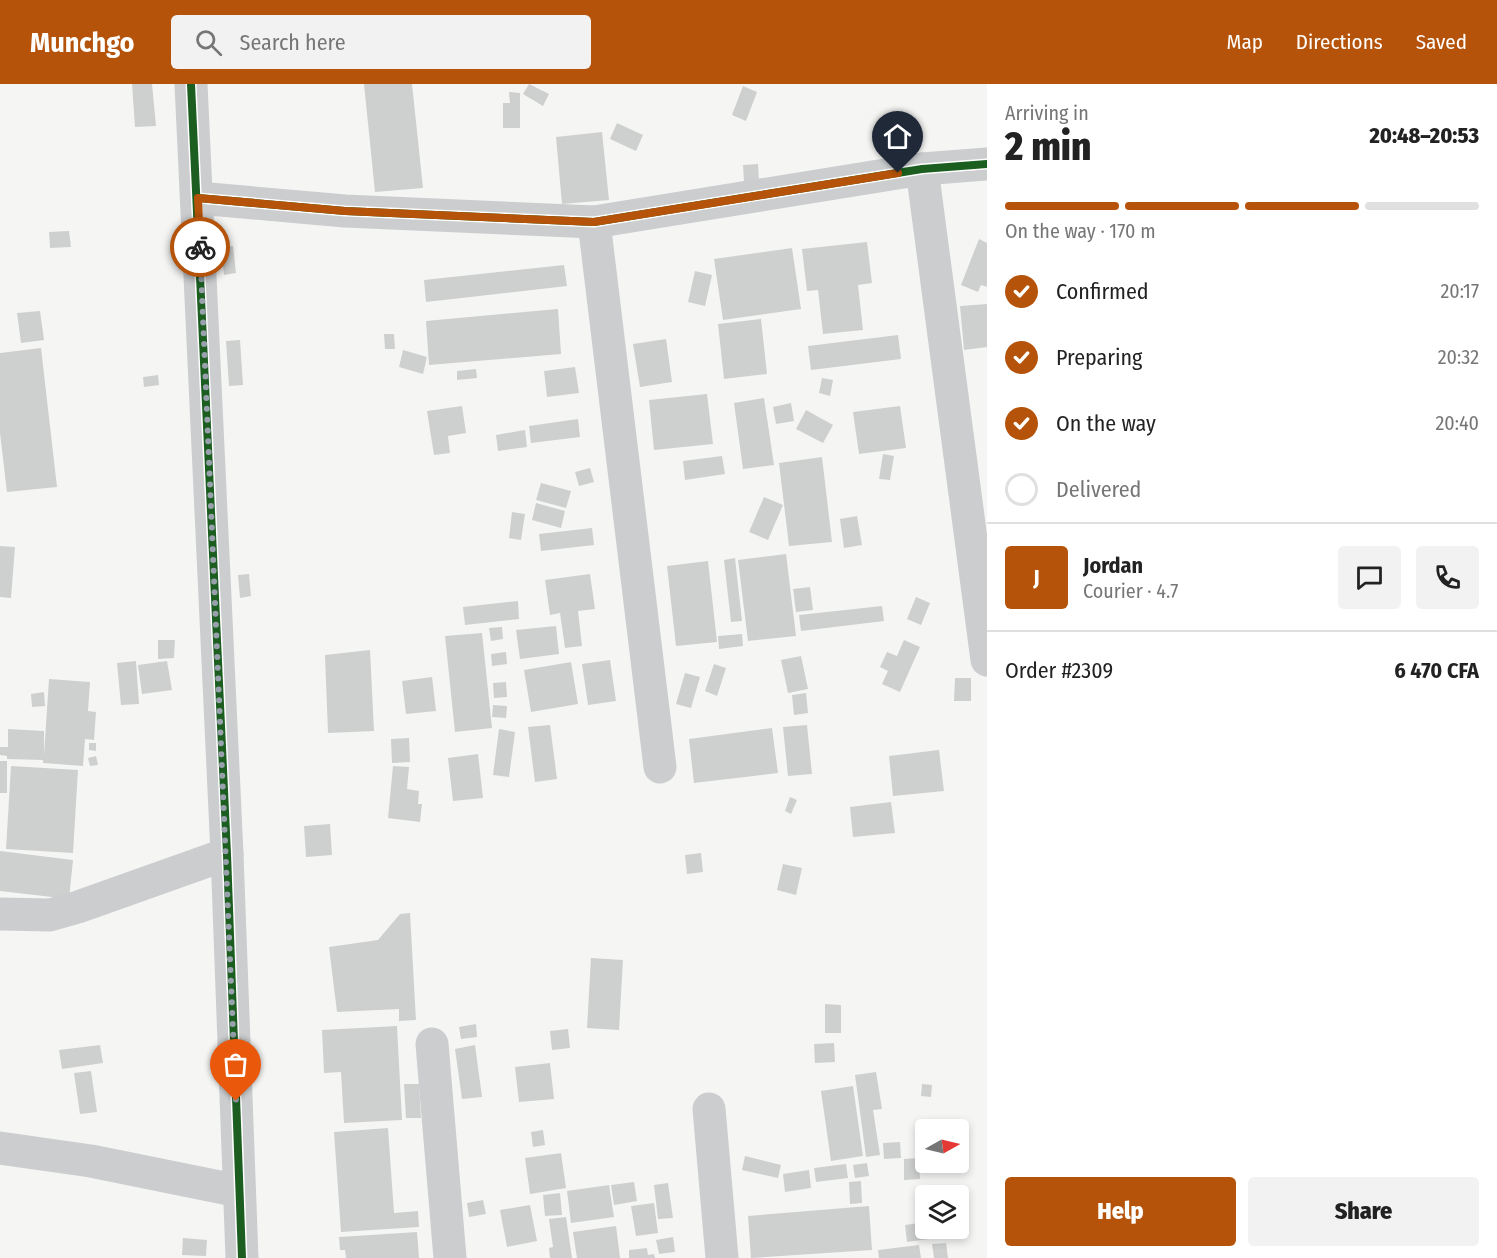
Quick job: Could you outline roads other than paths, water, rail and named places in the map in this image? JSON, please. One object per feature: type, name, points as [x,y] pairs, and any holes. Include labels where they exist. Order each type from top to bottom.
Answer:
[{"type":"street","points":[[191,84],[227,854],[242,1258]]},
{"type":"street","points":[[198,198],[345,211],[594,222],[922,169],[987,165]]},
{"type":"street","points":[[922,169],[977,516],[987,660]]},
{"type":"street","points":[[594,222],[660,767]]},
{"type":"street","points":[[0,914],[50,915],[227,854]]},
{"type":"street","points":[[432,1044],[450,1258]]},
{"type":"street","points":[[709,1109],[722,1258]]},
{"type":"street","points":[[0,1148],[92,1161],[239,1191]]}]
